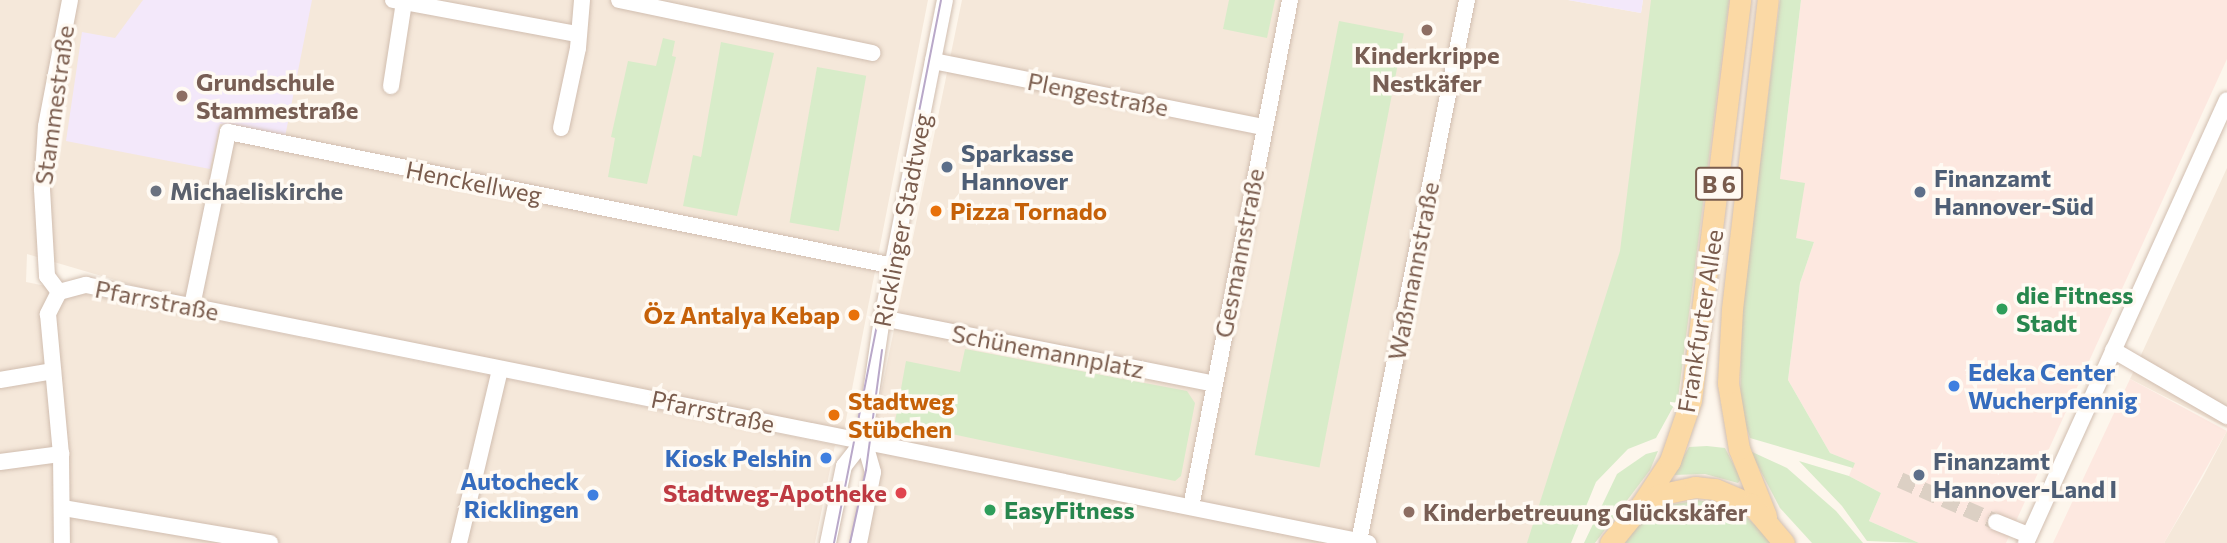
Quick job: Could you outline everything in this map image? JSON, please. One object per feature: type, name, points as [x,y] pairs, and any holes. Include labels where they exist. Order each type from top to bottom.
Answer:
[{"type":"main road","name":"Frankfurter Allee","points":[[1641,505],[1670,461],[1691,400],[1740,0]]},
{"type":"main road","name":"Frankfurter Allee","points":[[1768,0],[1732,309],[1728,383],[1739,449],[1780,533]]},
{"type":"main road","name":"B 6","points":[[1610,543],[1641,505],[1657,495],[1695,487],[1734,495],[1780,533]]},
{"type":"street","name":"Stammestraße","points":[[59,292],[47,276],[42,189],[46,127],[70,0]]},
{"type":"street","points":[[561,128],[578,48],[576,34],[582,0]]},
{"type":"street","points":[[619,0],[873,53]]},
{"type":"street","name":"Ricklinger Stadtweg","points":[[859,543],[873,472],[864,440],[883,318],[945,0]]},
{"type":"street","name":"Gesmannstraße","points":[[1191,507],[1290,0]]},
{"type":"street","name":"Waßmannstraße","points":[[1364,542],[1467,0]]},
{"type":"street","points":[[391,86],[399,1],[576,34]]},
{"type":"street","name":"Plengestraße","points":[[933,61],[1264,127]]},
{"type":"street","points":[[1996,522],[2027,539],[2227,100]]},
{"type":"street","name":"Henckellweg","points":[[192,306],[228,132],[894,266]]},
{"type":"street","name":"Pfarrstraße","points":[[59,292],[86,285],[1364,542]]},
{"type":"street","points":[[59,292],[48,314],[61,454],[62,543]]},
{"type":"street","name":"Schünemannplatz","points":[[883,318],[1214,384]]},
{"type":"street","points":[[2113,350],[2227,416]]},
{"type":"street","points":[[459,543],[500,370]]},
{"type":"street","points":[[0,380],[53,371]]},
{"type":"street","name":"Ricklinger Stadtweg","points":[[828,543],[844,466],[864,440]]},
{"type":"street","points":[[0,462],[61,454]]},
{"type":"street","points":[[63,508],[270,543]]},
{"type":"shaded area","points":[[0,0],[928,0],[844,430],[193,303],[27,254],[26,282],[835,445],[815,543],[0,543]]},
{"type":"shaded area","name":"Grundschule Stammestraße","points":[[143,0],[312,0],[285,137],[220,124],[210,169],[66,141],[82,32],[115,38]]},
{"type":"shaded area","points":[[962,0],[1568,0],[1641,13],[1643,0],[1731,0],[1678,398],[1603,449],[1560,543],[850,543]]},
{"type":"shaded area","points":[[1568,0],[1643,0],[1641,13]]},
{"type":"shaded area","points":[[1801,0],[2227,0],[2227,59],[2006,543],[1919,543],[1869,521],[1881,493],[1849,476],[1854,463],[1830,453],[1788,380],[1800,283],[1814,242],[1796,238],[1780,179]]},
{"type":"shaded area","points":[[2227,168],[2227,428],[2130,379]]},
{"type":"shaded area","points":[[2130,379],[2227,431],[2164,543],[2053,543]]},
{"type":"shaded area","points":[[2227,431],[2227,543],[2164,543],[2203,477]]},
{"type":"green space","points":[[1229,0],[1275,0],[1267,38],[1223,29]]},
{"type":"green space","points":[[1651,0],[1729,0],[1678,398],[1656,438],[1628,449],[1596,482],[1571,543],[1527,543],[1620,251]]},
{"type":"green space","points":[[1780,0],[1801,0],[1780,179],[1805,183],[1796,238],[1814,242],[1800,283],[1788,380],[1830,453],[1855,463],[1853,468],[1750,438],[1740,407],[1742,312]]},
{"type":"green space","points":[[1339,21],[1404,34],[1319,467],[1255,455]]},
{"type":"green space","points":[[663,38],[675,41],[672,56],[676,57],[647,184],[608,177],[615,138],[611,137],[628,61],[656,66]]},
{"type":"green space","points":[[721,42],[774,53],[737,216],[683,206],[693,155],[701,157]]},
{"type":"green space","points":[[817,67],[866,76],[839,231],[790,223]]},
{"type":"green space","points":[[965,349],[1187,391],[1195,403],[1181,476],[1175,481],[895,422],[906,361],[960,372]]},
{"type":"green space","points":[[1689,447],[1725,448],[1741,479],[1738,483],[1705,474],[1673,475]]},
{"type":"green space","points":[[1658,451],[1650,470],[1595,543],[1584,543],[1617,474],[1646,454]]},
{"type":"green space","points":[[1750,451],[1787,468],[1836,511],[1863,543],[1812,543],[1780,508]]},
{"type":"green space","points":[[1799,461],[1849,476],[1881,493],[1869,521],[1919,543],[1867,541],[1842,506]]},
{"type":"green space","points":[[1698,500],[1736,507],[1774,543],[1625,543],[1637,526],[1664,506]]},
{"type":"tunnel","points":[[1900,480],[1996,522]]},
{"type":"tram line","points":[[834,543],[941,0]]},
{"type":"tram line","points":[[850,543],[866,470],[882,350]]},
{"type":"place","name":"Kinderkrippe Nestkäfer","points":[[1427,30]]},
{"type":"place","name":"Grundschule Stammestraße","points":[[182,96]]},
{"type":"place","name":"Sparkasse Hannover","points":[[947,167]]},
{"type":"place","name":"Michaeliskirche","points":[[156,191]]},
{"type":"place","name":"Finanzamt Hannover-Süd","points":[[1920,192]]},
{"type":"place","name":"Pizza Tornado","points":[[936,211]]},
{"type":"place","name":"die Fitness Stadt","points":[[2002,309]]},
{"type":"place","name":"Öz Antalya Kebap","points":[[854,315]]},
{"type":"place","name":"Edeka Center Wucherpfennig","points":[[1954,386]]},
{"type":"place","name":"Stadtweg Stübchen","points":[[834,415]]},
{"type":"place","name":"Kiosk Pelshin","points":[[826,458]]},
{"type":"place","name":"Finanzamt Hannover-Land I","points":[[1919,475]]},
{"type":"place","name":"Stadtweg-Apotheke","points":[[901,493]]},
{"type":"place","name":"Autocheck Ricklingen","points":[[593,495]]},
{"type":"place","name":"EasyFitness","points":[[990,510]]},
{"type":"place","name":"Kinderbetreuung Glückskäfer","points":[[1409,512]]}]
